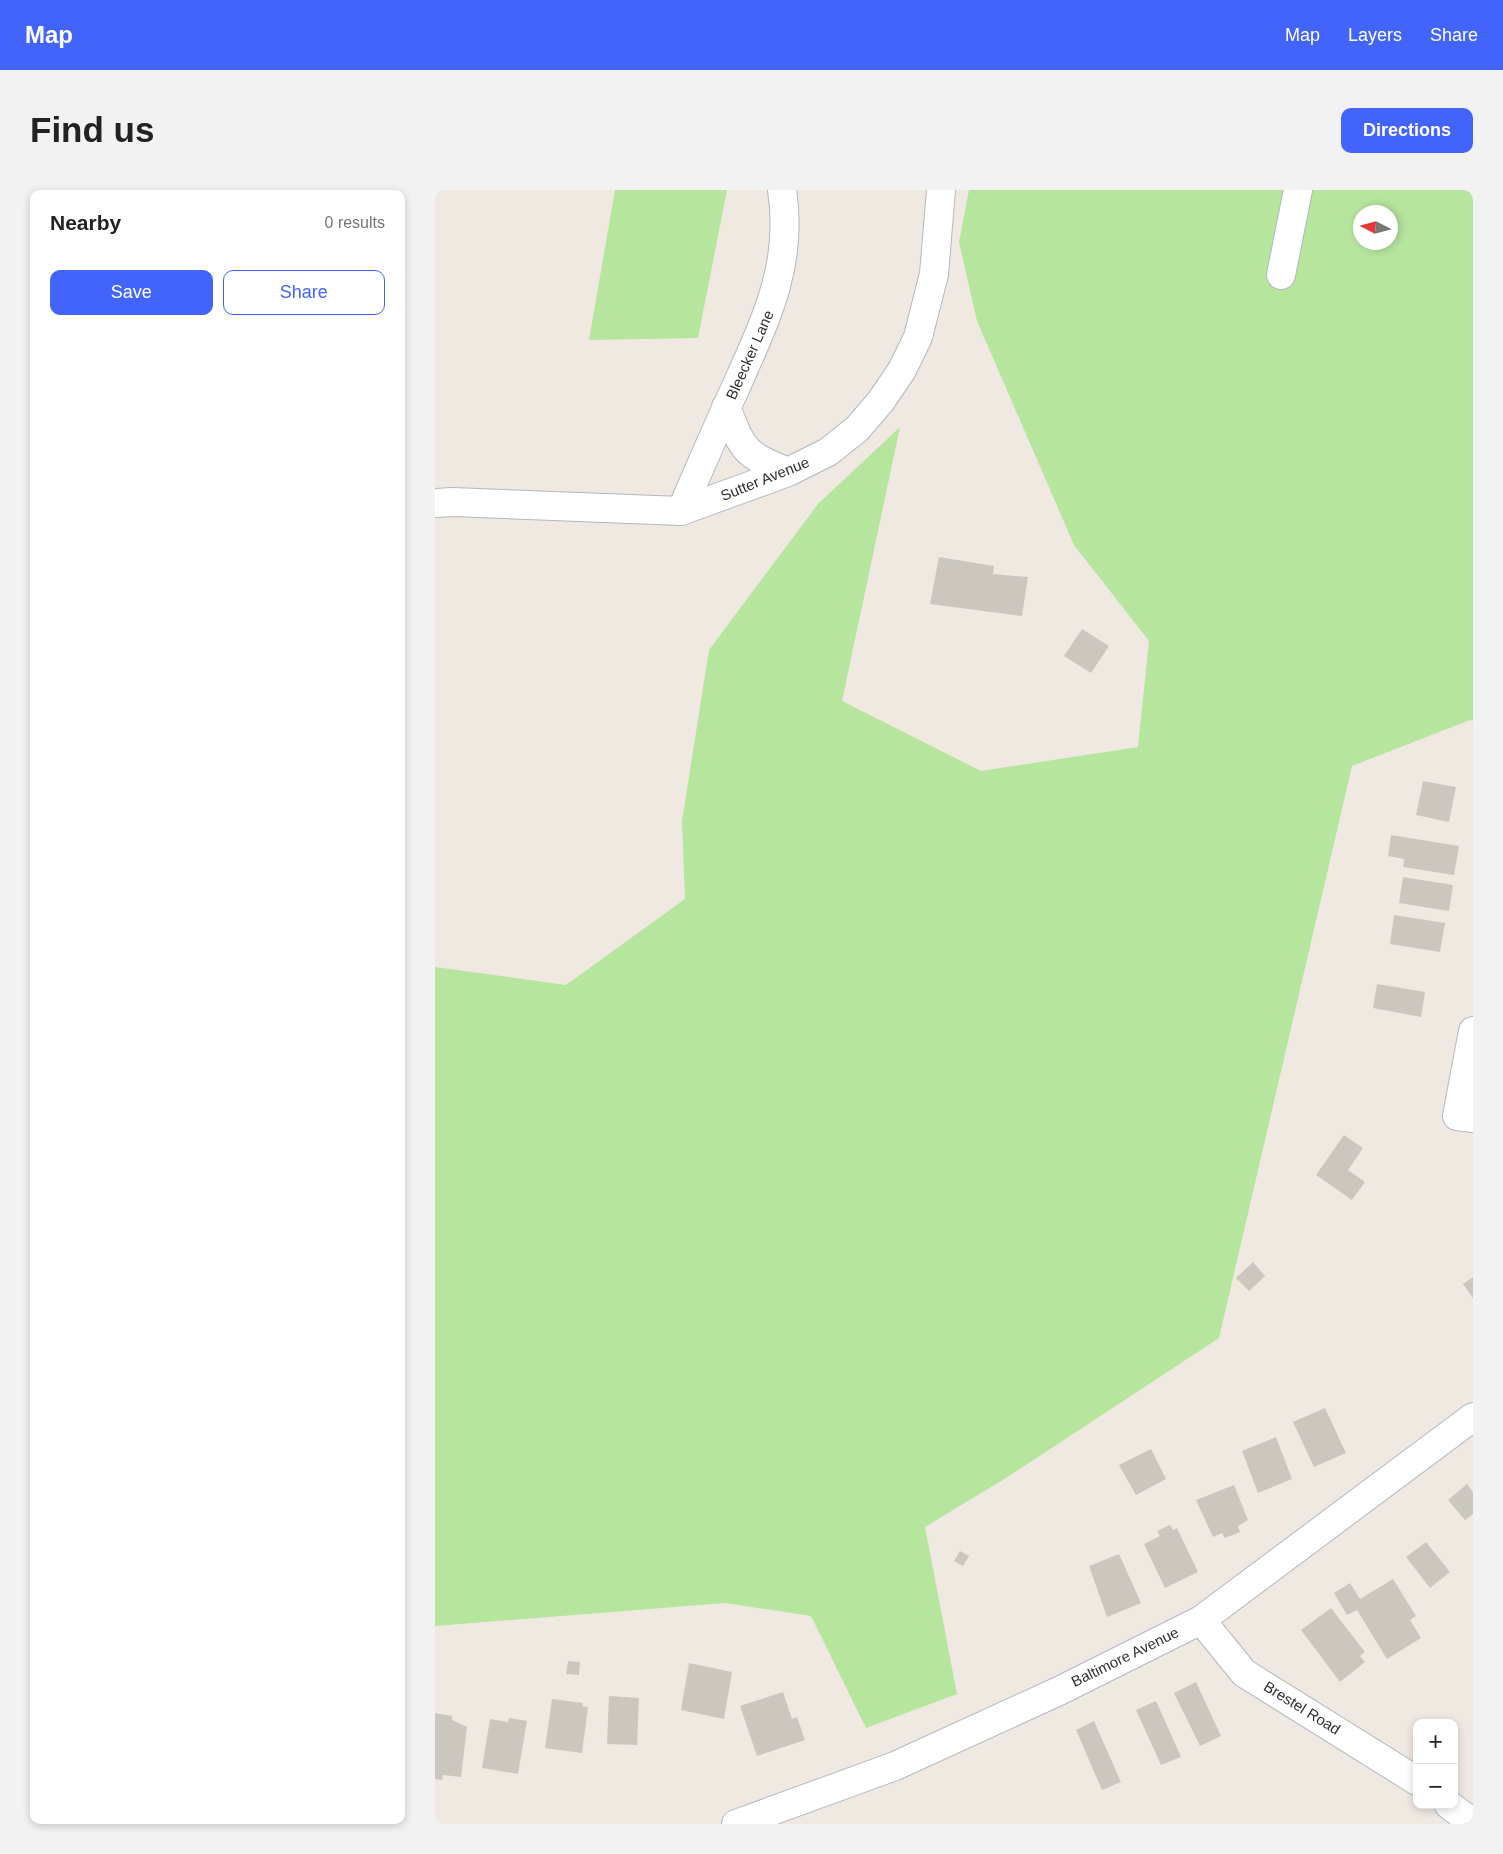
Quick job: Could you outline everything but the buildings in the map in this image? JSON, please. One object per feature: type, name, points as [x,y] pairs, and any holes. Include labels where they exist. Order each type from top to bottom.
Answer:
[{"type":"street","name":"Bleecker Lane","points":[[681,511],[726,408],[755,349],[773,304],[784,232],[782,190]]},
{"type":"street","name":"Sutter Avenue","points":[[435,503],[553,505],[681,511],[788,472],[827,452],[857,429],[881,402],[902,370],[918,337],[934,274],[941,190]]},
{"type":"street","points":[[1281,276],[1298,190]]},
{"type":"street","points":[[726,408],[741,445],[757,459],[788,472]]},
{"type":"street","points":[[1465,1117],[1473,1030]]},
{"type":"street","name":"Baltimore Avenue","points":[[736,1824],[895,1766],[1059,1690],[1201,1620],[1473,1417]]},
{"type":"street","name":"Brestel Road","points":[[1201,1620],[1244,1673],[1413,1779]]},
{"type":"green space","points":[[615,190],[727,190],[698,338],[589,340]]},
{"type":"green space","points":[[969,190],[1473,190],[1473,721],[1470,720],[1352,766],[1219,1338],[1006,1478],[925,1527],[957,1694],[866,1728],[811,1616],[725,1603],[435,1626],[435,967],[566,985],[685,899],[682,821],[709,650],[818,504],[900,427],[842,701],[981,771],[1138,747],[1149,641],[1074,545],[977,321],[959,242]]}]
